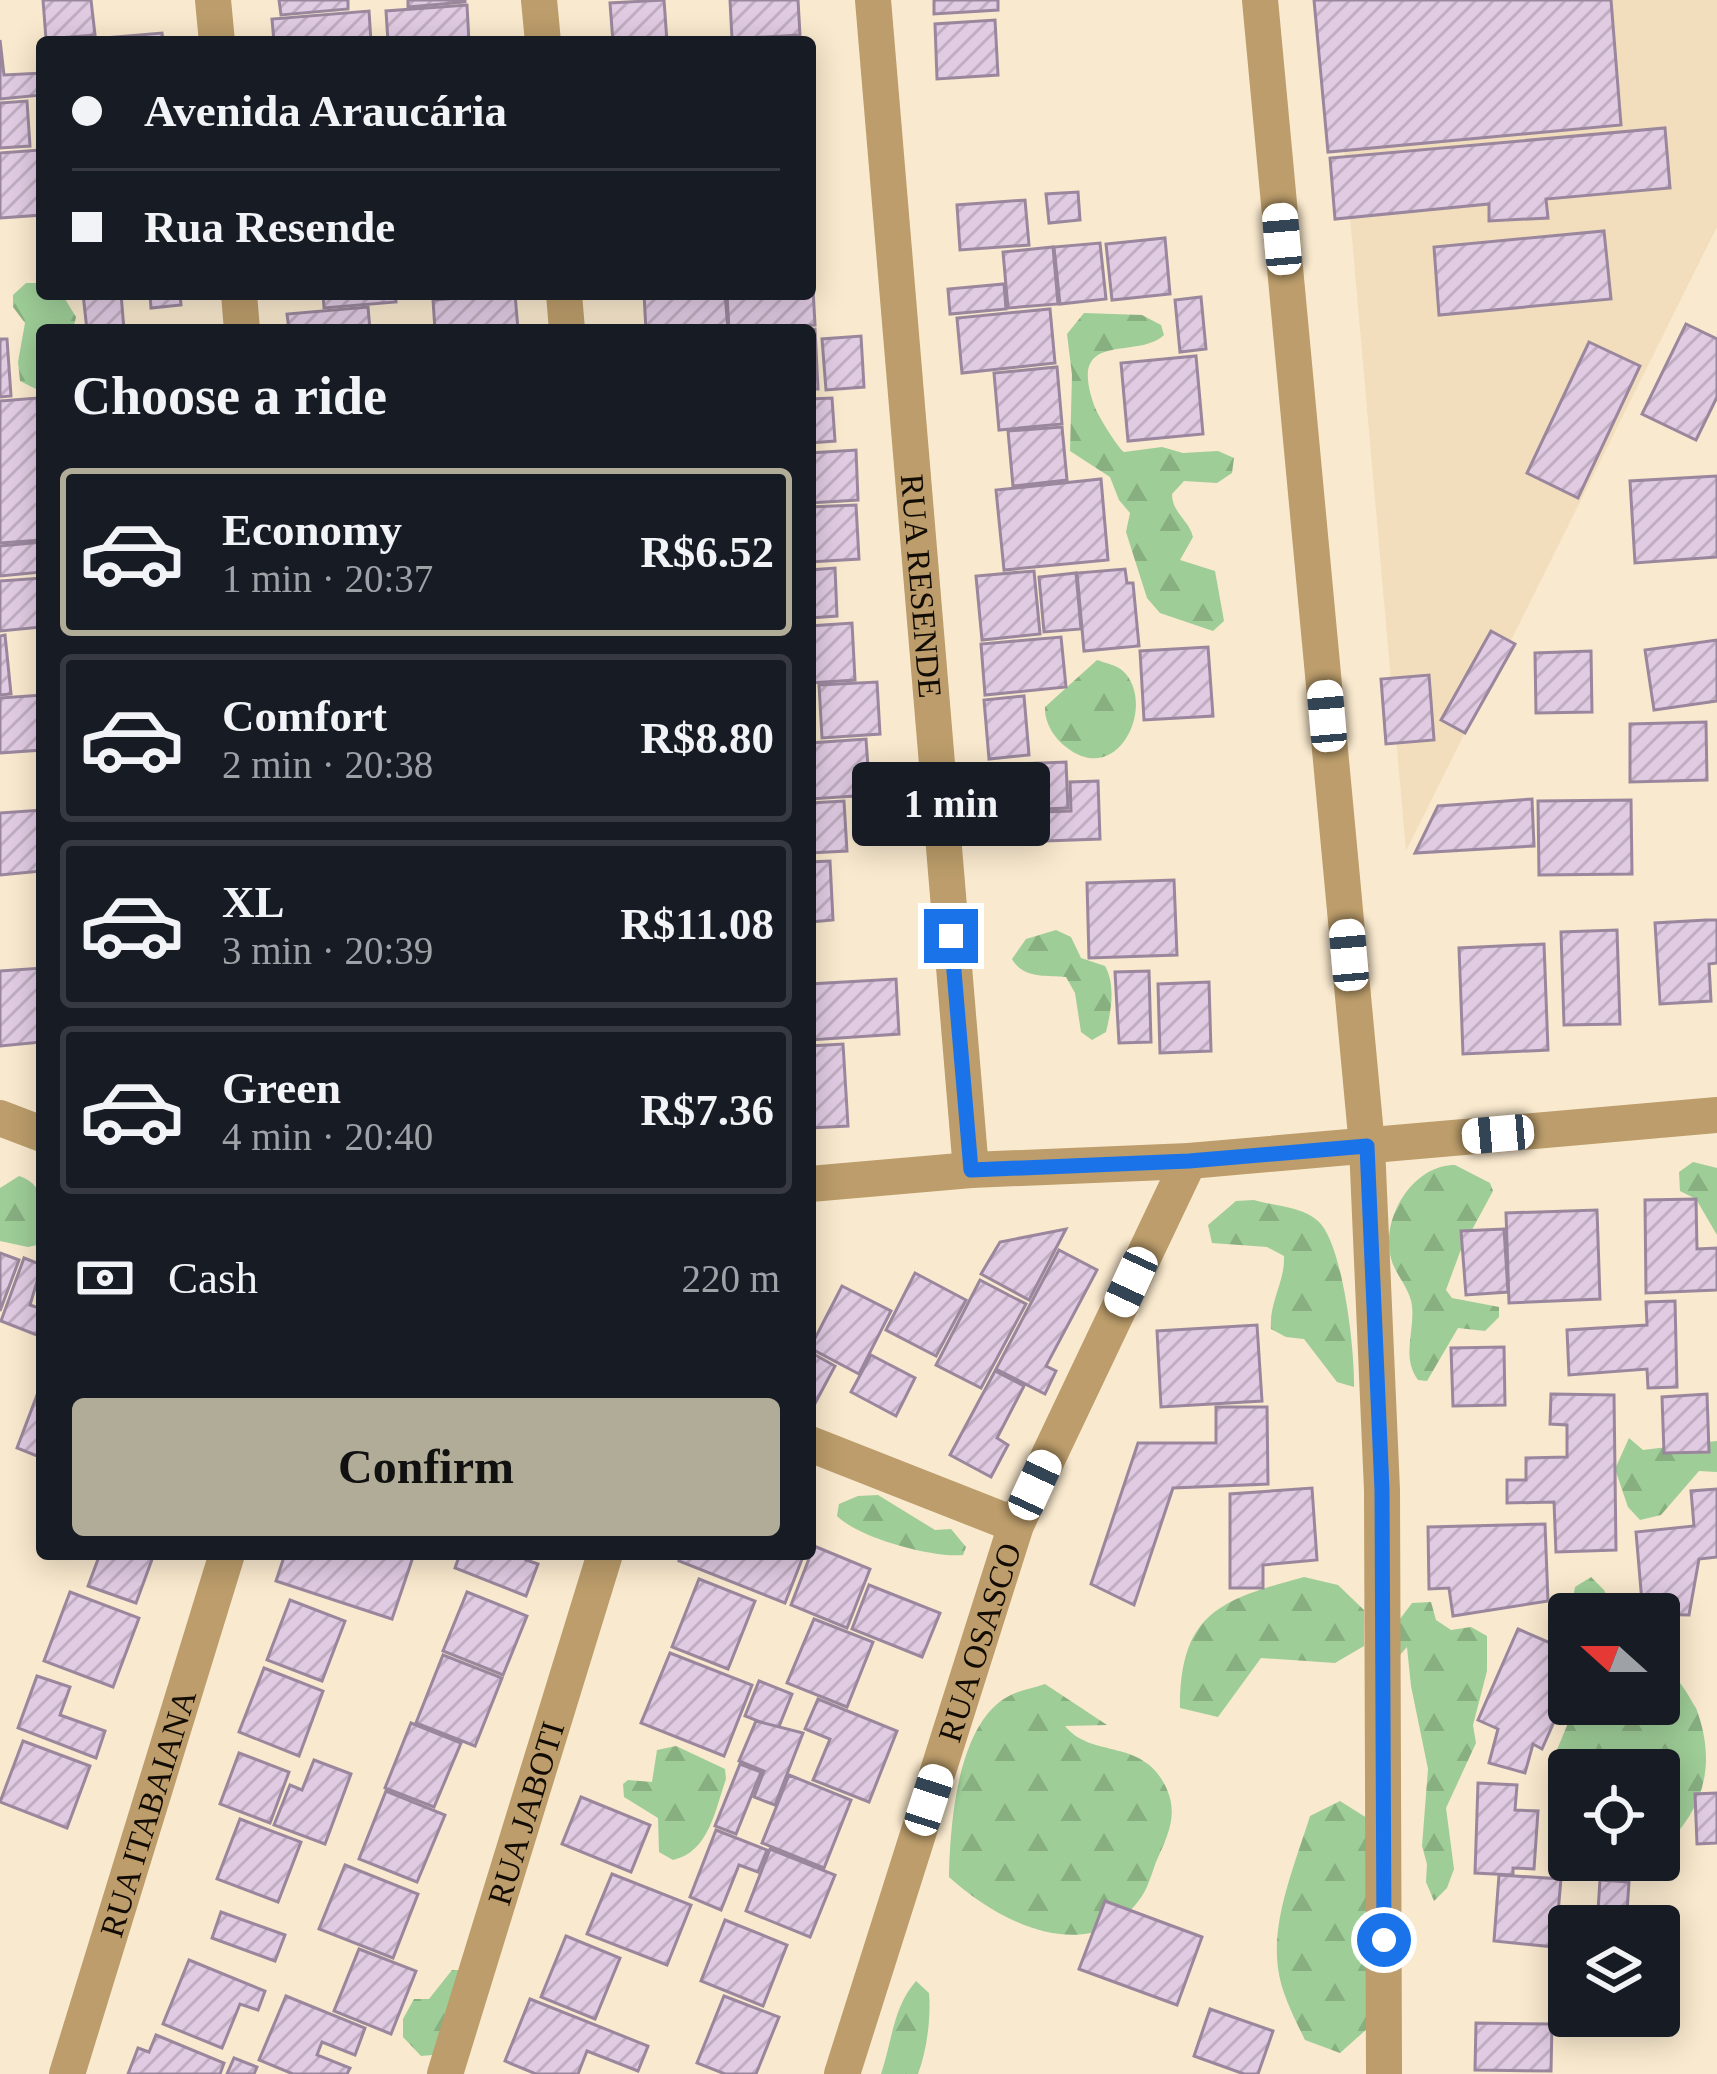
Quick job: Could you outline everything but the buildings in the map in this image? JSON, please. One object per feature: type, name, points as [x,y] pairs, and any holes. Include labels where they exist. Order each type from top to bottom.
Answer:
[{"type":"street","points":[[213,0],[216,36]]},
{"type":"street","points":[[539,0],[542,36]]},
{"type":"street","name":"RUA RESENDE","points":[[873,0],[971,1170]]},
{"type":"street","points":[[1260,0],[1367,1146],[1382,1490],[1384,2074]]},
{"type":"street","points":[[816,1183],[971,1170],[1189,1161],[1717,1115]]},
{"type":"street","points":[[0,1118],[36,1132]]},
{"type":"street","name":"RUA OSASCO","points":[[842,2074],[1016,1526],[1189,1161]]},
{"type":"street","points":[[816,1446],[1016,1526]]},
{"type":"street","name":"RUA ITABAIANA","points":[[67,2074],[224,1560]]},
{"type":"street","name":"RUA JABOTI","points":[[446,2074],[603,1560]]},
{"type":"shaded area","points":[[1331,0],[1717,0],[1717,227],[1406,851]]},
{"type":"green space","points":[[26,283],[36,283],[36,300],[66,300],[76,317],[74,324],[36,324],[36,389],[20,381],[18,362],[25,323],[13,307],[13,295]]},
{"type":"green space","points":[[1084,313],[1142,315],[1161,325],[1164,335],[1108,351],[1090,365],[1094,405],[1124,452],[1162,447],[1183,453],[1218,451],[1234,458],[1232,473],[1217,483],[1184,481],[1172,494],[1193,537],[1180,560],[1215,571],[1224,621],[1213,631],[1160,613],[1147,598],[1126,532],[1130,513],[1110,477],[1070,451],[1072,375],[1067,334]]},
{"type":"green space","points":[[1097,660],[1120,669],[1132,685],[1134,720],[1116,750],[1102,757],[1085,757],[1058,739],[1048,724],[1045,707]]},
{"type":"green space","points":[[1056,930],[1071,937],[1081,958],[1105,966],[1108,974],[1111,999],[1106,1032],[1092,1040],[1081,1032],[1075,993],[1066,977],[1029,973],[1012,959],[1026,939]]},
{"type":"green space","points":[[1693,1162],[1717,1168],[1717,1235],[1696,1199],[1680,1191],[1679,1172]]},
{"type":"green space","points":[[1455,1165],[1490,1183],[1493,1191],[1460,1252],[1446,1290],[1452,1298],[1499,1307],[1499,1317],[1485,1331],[1458,1328],[1427,1381],[1418,1380],[1409,1353],[1411,1299],[1390,1254],[1391,1223],[1404,1194],[1415,1183],[1440,1167]]},
{"type":"green space","points":[[19,1176],[36,1187],[36,1245],[0,1241],[0,1188]]},
{"type":"green space","points":[[1254,1200],[1304,1212],[1327,1233],[1346,1299],[1354,1387],[1337,1382],[1304,1339],[1271,1329],[1284,1256],[1267,1247],[1212,1243],[1208,1225],[1236,1201]]},
{"type":"green space","points":[[1629,1438],[1643,1450],[1717,1441],[1717,1472],[1699,1471],[1661,1515],[1640,1520],[1628,1507],[1615,1469]]},
{"type":"green space","points":[[878,1495],[935,1530],[951,1529],[966,1547],[963,1555],[897,1545],[837,1516],[839,1504]]},
{"type":"green space","points":[[1304,1577],[1338,1585],[1364,1610],[1364,1646],[1335,1663],[1261,1658],[1218,1717],[1180,1708],[1188,1651],[1210,1616],[1249,1594]]},
{"type":"green space","points":[[1591,1577],[1606,1593],[1574,1593],[1575,1587]]},
{"type":"green space","points":[[1431,1602],[1436,1620],[1451,1630],[1471,1627],[1487,1636],[1487,1671],[1473,1725],[1476,1743],[1446,1808],[1454,1869],[1447,1888],[1434,1901],[1426,1882],[1422,1846],[1428,1769],[1407,1647],[1399,1656],[1400,1619],[1412,1603]]},
{"type":"green space","points":[[1680,1683],[1702,1728],[1706,1748],[1703,1785],[1680,1829],[1680,1749],[1557,1749],[1567,1725],[1680,1725]]},
{"type":"green space","points":[[1045,1684],[1107,1725],[1065,1726],[1089,1743],[1146,1763],[1158,1774],[1171,1802],[1170,1828],[1144,1892],[1121,1919],[1098,1931],[1072,1935],[1018,1923],[949,1877],[960,1777],[978,1728],[1009,1696]]},
{"type":"green space","points":[[676,1746],[725,1769],[726,1779],[703,1839],[673,1860],[659,1852],[658,1818],[624,1797],[623,1784],[628,1780],[652,1782],[657,1750]]},
{"type":"green space","points":[[1340,1801],[1370,1820],[1372,1893],[1360,1927],[1375,1961],[1368,2028],[1340,2053],[1305,2040],[1282,1987],[1277,1949],[1286,1891],[1310,1816]]},
{"type":"green space","points":[[452,1970],[464,1970],[443,2054],[421,2056],[403,2037],[403,2019],[414,1999],[429,1999]]},
{"type":"green space","points":[[916,1981],[929,1993],[929,2023],[918,2074],[881,2074],[898,2013]]},
{"type":"route","points":[[951,936],[971,1170],[1189,1161],[1367,1146],[1382,1490],[1384,1940]]}]
